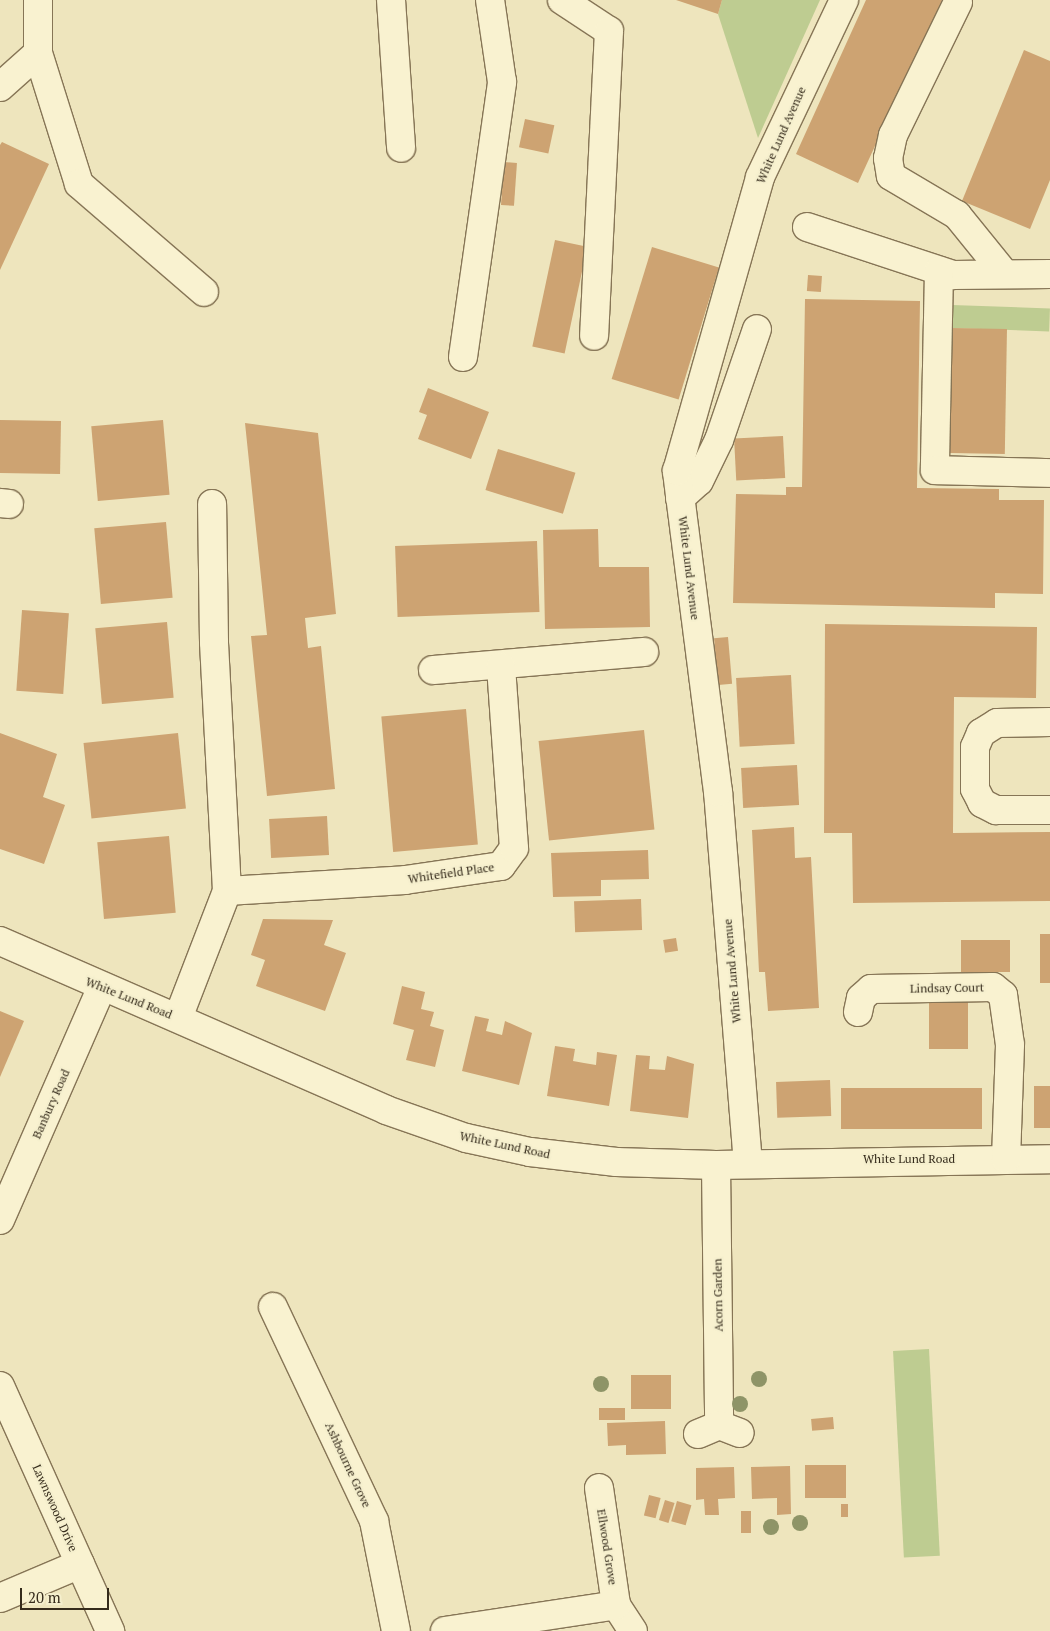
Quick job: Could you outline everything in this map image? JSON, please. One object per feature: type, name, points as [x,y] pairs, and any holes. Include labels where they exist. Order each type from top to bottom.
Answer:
[{"type":"street","points":[[38,0],[38,53],[79,184],[204,292]]},
{"type":"street","points":[[391,0],[401,148]]},
{"type":"street","points":[[462,357],[502,82],[490,0]]},
{"type":"street","points":[[562,0],[609,31],[594,336]]},
{"type":"street","name":"White Lund Avenue","points":[[748,1164],[718,792],[677,471],[760,177],[844,0]]},
{"type":"street","points":[[958,2],[893,135],[888,158],[891,176],[957,215],[1004,273]]},
{"type":"street","points":[[0,87],[38,53]]},
{"type":"street","points":[[807,227],[953,275],[1050,274]]},
{"type":"street","points":[[939,271],[935,470],[1050,473]]},
{"type":"street","points":[[680,498],[699,481],[719,440],[757,329]]},
{"type":"street","points":[[178,1018],[228,891],[214,642],[212,504]]},
{"type":"street","points":[[433,670],[500,666],[644,652]]},
{"type":"street","name":"Whitefield Place","points":[[228,891],[395,881],[501,866],[514,848],[500,666]]},
{"type":"street","points":[[1050,722],[997,723],[981,732],[975,747],[975,789],[982,803],[996,810],[1050,810]]},
{"type":"street","name":"White Lund Road","points":[[0,941],[386,1110],[466,1138],[530,1152],[616,1162],[716,1165],[1050,1158]]},
{"type":"street","name":"Lindsay Court","points":[[858,1012],[861,998],[871,989],[993,986],[1004,995],[1010,1035],[1006,1159]]},
{"type":"street","name":"Banbury Road","points":[[0,1220],[102,987]]},
{"type":"street","name":"Acorn Garden","points":[[716,1165],[719,1431]]},
{"type":"street","name":"Ashbourne Grove","points":[[273,1308],[374,1521],[396,1631]]},
{"type":"street","name":"Lawnswood Drive","points":[[0,1386],[110,1631]]},
{"type":"street","name":"Ellwood Grove","points":[[599,1488],[616,1605]]},
{"type":"street","points":[[0,1598],[80,1564]]},
{"type":"street","points":[[445,1631],[616,1605],[634,1631]]},
{"type":"green space","points":[[722,0],[820,0],[758,138],[718,14]]},
{"type":"green space","points":[[952,305],[1050,308],[1049,331],[951,328]]},
{"type":"green space","points":[[929,1349],[940,1556],[904,1558],[893,1351]]},
{"type":"building","points":[[676,0],[722,0],[718,14]]},
{"type":"building","points":[[866,0],[942,0],[858,183],[796,154]]},
{"type":"building","points":[[1024,50],[1050,61],[1050,180],[1030,229],[962,201]]},
{"type":"building","points":[[525,119],[554,125],[548,154],[519,147]]},
{"type":"building","points":[[2,142],[49,164],[0,270],[0,145]]},
{"type":"building","points":[[504,162],[517,163],[514,206],[501,205]]},
{"type":"building","points":[[555,240],[587,247],[565,353],[532,347]]},
{"type":"building","points":[[652,247],[719,267],[679,399],[612,379]]},
{"type":"building","points":[[808,275],[822,276],[821,292],[807,291]]},
{"type":"building","points":[[805,299],[920,301],[917,488],[999,489],[999,500],[1044,500],[1043,594],[995,593],[995,608],[733,603],[736,494],[786,495],[786,487],[802,487]]},
{"type":"building","points":[[952,328],[1007,329],[1005,454],[950,453]]},
{"type":"building","points":[[428,388],[489,412],[471,459],[418,439],[427,415],[419,412]]},
{"type":"building","points":[[0,420],[61,421],[60,474],[0,473]]},
{"type":"building","points":[[163,420],[170,495],[98,501],[91,426]]},
{"type":"building","points":[[245,423],[318,433],[336,614],[305,618],[308,648],[321,646],[335,789],[267,796],[251,636],[267,635]]},
{"type":"building","points":[[783,436],[785,478],[736,481],[734,439]]},
{"type":"building","points":[[498,449],[575,473],[563,514],[485,490]]},
{"type":"building","points":[[166,522],[173,598],[101,604],[94,528]]},
{"type":"building","points":[[598,529],[599,567],[649,567],[650,627],[545,629],[543,530]]},
{"type":"building","points":[[537,541],[539,612],[398,617],[395,546]]},
{"type":"building","points":[[22,610],[69,613],[63,694],[16,691]]},
{"type":"building","points":[[167,622],[174,698],[102,704],[95,628]]},
{"type":"building","points":[[825,624],[1037,627],[1036,698],[954,697],[953,833],[1050,832],[1050,901],[853,903],[852,833],[824,833]]},
{"type":"building","points":[[728,637],[732,684],[718,685],[714,638]]},
{"type":"building","points":[[791,675],[795,744],[740,747],[736,678]]},
{"type":"building","points":[[466,709],[478,844],[393,852],[381,716]]},
{"type":"building","points":[[644,730],[654,829],[549,841],[539,741]]},
{"type":"building","points":[[0,733],[57,754],[43,797],[65,805],[44,864],[0,849]]},
{"type":"building","points":[[178,733],[186,809],[91,819],[84,743]]},
{"type":"building","points":[[797,765],[799,805],[743,808],[741,768]]},
{"type":"building","points":[[327,816],[329,855],[271,858],[269,819]]},
{"type":"building","points":[[794,827],[795,858],[811,857],[819,1008],[768,1011],[765,972],[759,972],[752,830]]},
{"type":"building","points":[[169,836],[176,913],[104,919],[97,842]]},
{"type":"building","points":[[648,850],[649,879],[601,880],[601,896],[553,897],[551,853]]},
{"type":"building","points":[[641,899],[642,930],[575,932],[574,901]]},
{"type":"building","points":[[263,919],[333,920],[324,945],[346,953],[325,1011],[256,986],[265,960],[251,955]]},
{"type":"building","points":[[1040,934],[1050,934],[1050,983],[1040,983]]},
{"type":"building","points":[[676,938],[678,951],[665,953],[663,940]]},
{"type":"building","points":[[961,940],[1010,940],[1010,972],[961,972]]},
{"type":"building","points":[[402,986],[425,992],[421,1009],[434,1012],[430,1026],[444,1030],[435,1067],[406,1060],[414,1030],[393,1024]]},
{"type":"building","points":[[929,1000],[968,1000],[968,1049],[929,1049]]},
{"type":"building","points":[[0,1011],[24,1021],[0,1077]]},
{"type":"building","points":[[475,1016],[489,1019],[486,1031],[502,1035],[505,1021],[532,1033],[519,1085],[462,1071]]},
{"type":"building","points":[[555,1046],[575,1049],[573,1061],[596,1065],[597,1052],[617,1055],[609,1106],[547,1096]]},
{"type":"building","points":[[636,1055],[650,1056],[649,1069],[665,1070],[667,1056],[694,1064],[688,1118],[630,1111]]},
{"type":"building","points":[[830,1080],[831,1116],[777,1118],[776,1082]]},
{"type":"building","points":[[1034,1086],[1050,1086],[1050,1128],[1034,1128]]},
{"type":"building","points":[[841,1088],[982,1088],[982,1129],[841,1129]]},
{"type":"building","points":[[631,1375],[671,1375],[671,1409],[631,1409]]},
{"type":"building","points":[[599,1408],[625,1408],[625,1420],[599,1420]]},
{"type":"building","points":[[833,1417],[834,1429],[812,1431],[811,1419]]},
{"type":"building","points":[[665,1421],[666,1454],[626,1455],[626,1445],[608,1446],[607,1423]]},
{"type":"building","points":[[805,1465],[846,1465],[846,1498],[805,1498]]},
{"type":"building","points":[[790,1466],[791,1514],[777,1515],[777,1498],[752,1499],[751,1467]]},
{"type":"building","points":[[734,1467],[735,1498],[718,1499],[719,1515],[705,1515],[704,1499],[696,1500],[696,1468]]},
{"type":"building","points":[[649,1495],[661,1498],[656,1518],[644,1515]]},
{"type":"building","points":[[665,1500],[675,1503],[668,1523],[659,1520]]},
{"type":"building","points":[[677,1501],[691,1505],[686,1525],[671,1521]]},
{"type":"building","points":[[841,1504],[848,1504],[848,1517],[841,1517]]},
{"type":"building","points":[[741,1511],[751,1511],[751,1533],[741,1533]]}]
